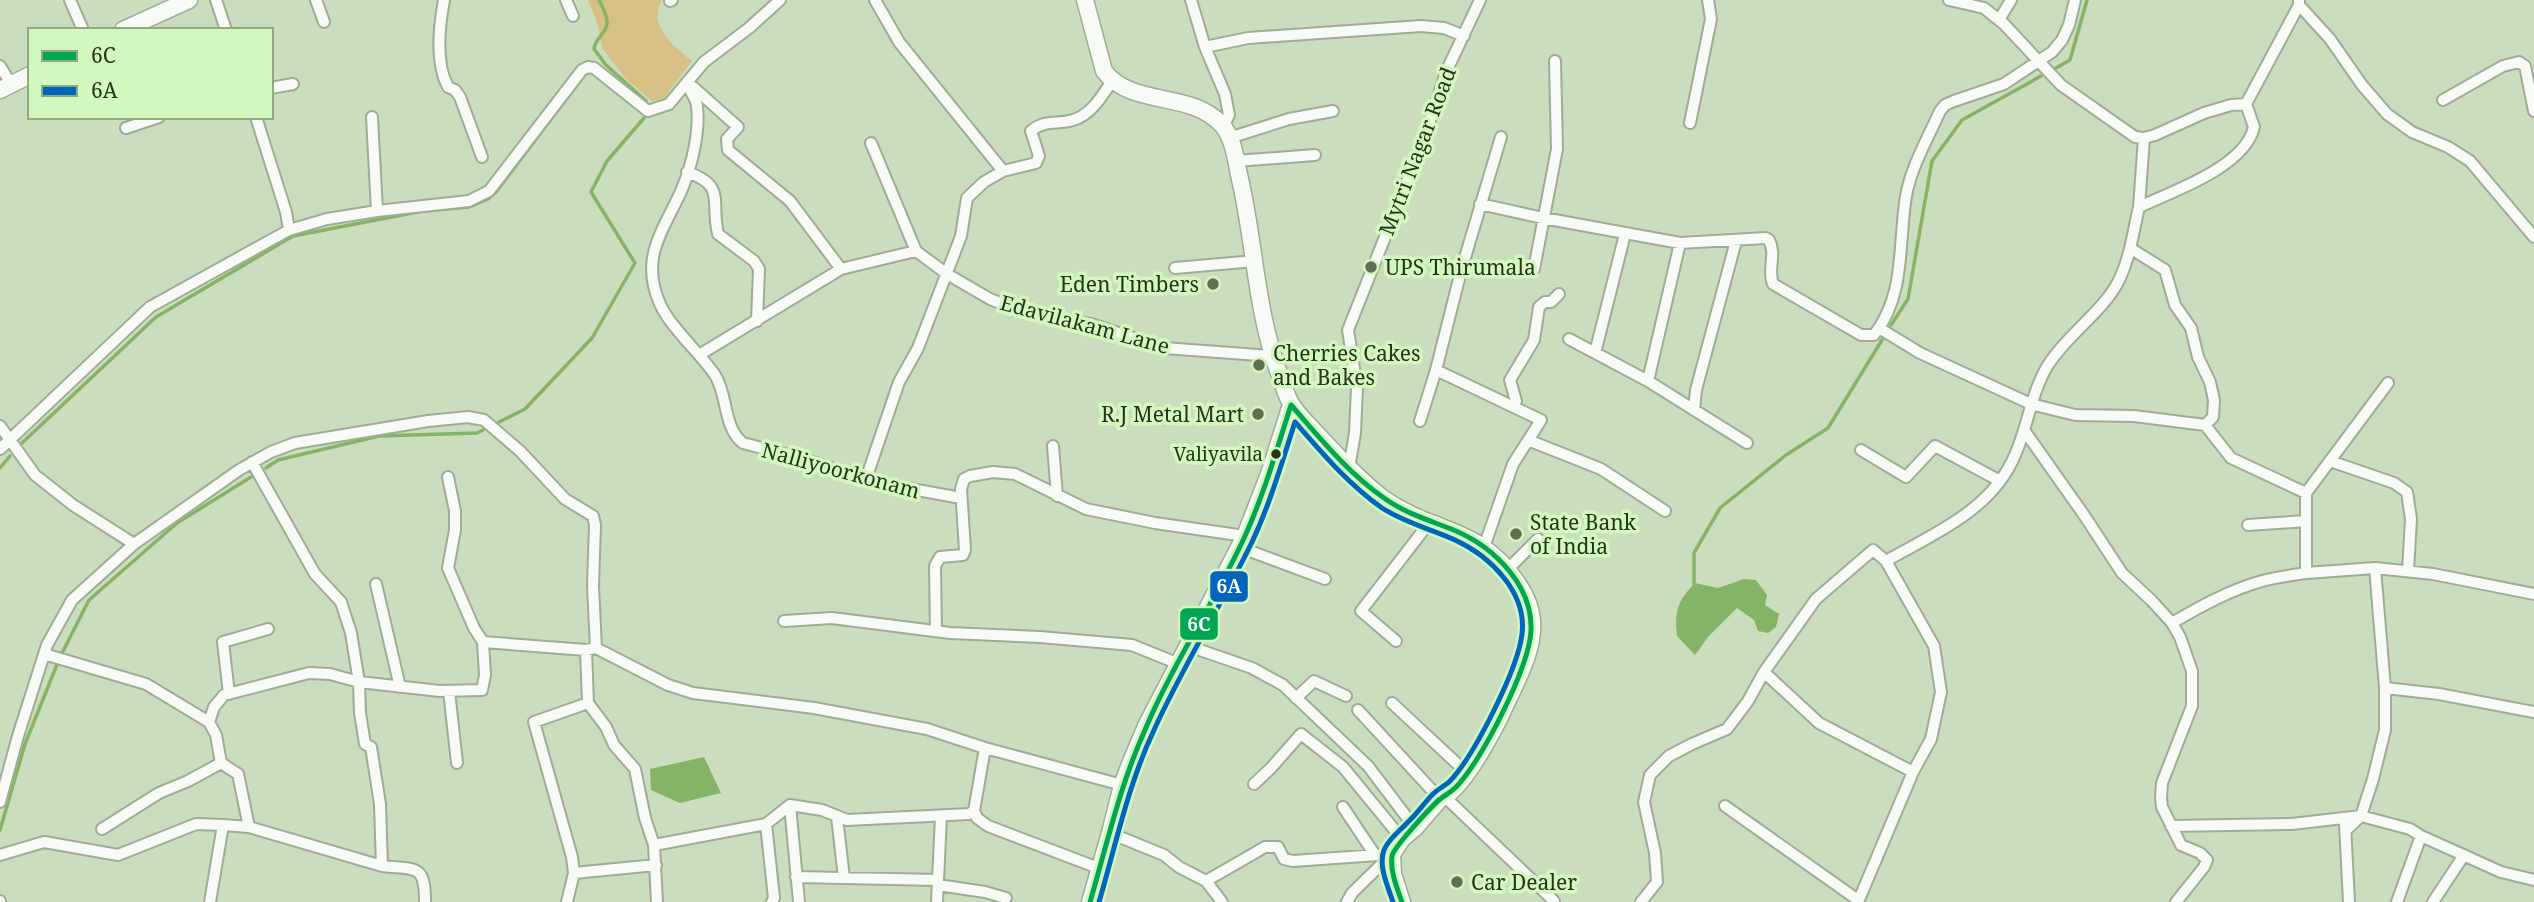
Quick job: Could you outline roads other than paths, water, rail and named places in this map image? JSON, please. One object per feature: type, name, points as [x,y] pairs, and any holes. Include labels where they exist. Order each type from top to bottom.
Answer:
[{"type":"main road","points":[[142,26],[188,0]]},
{"type":"main road","points":[[1085,0],[1104,71],[1112,81],[1128,90],[1197,108],[1212,116],[1226,132],[1236,161],[1272,356],[1291,405],[1349,468],[1386,500],[1429,523],[1459,532],[1484,547],[1508,569],[1523,591],[1529,606],[1531,635],[1525,659],[1493,732],[1466,772],[1408,833],[1392,854],[1393,874],[1402,902]]},
{"type":"main road","points":[[6,87],[28,76]]},
{"type":"main road","points":[[1090,902],[1122,785],[1146,726],[1242,541],[1269,474],[1291,405]]},
{"type":"street","points":[[70,0],[82,28]]},
{"type":"street","points":[[216,0],[225,28]]},
{"type":"street","points":[[316,0],[324,22]]},
{"type":"street","points":[[444,0],[441,34],[443,78],[448,87],[455,90],[460,97],[482,157]]},
{"type":"street","points":[[566,0],[573,16]]},
{"type":"street","points":[[0,449],[150,307],[289,230],[327,219],[469,201],[489,191],[582,70],[588,67],[594,68],[648,111],[669,104],[704,62],[750,28],[780,0]]},
{"type":"street","points":[[875,0],[899,43],[1003,171]]},
{"type":"street","points":[[1191,0],[1205,47],[1225,94],[1229,115],[1226,132],[1333,111]]},
{"type":"street","name":"Mytri Nagar Road","points":[[1349,468],[1357,387],[1348,330],[1418,155],[1447,70],[1480,0]]},
{"type":"street","points":[[1690,123],[1711,19],[1708,0]]},
{"type":"street","points":[[1949,0],[1984,4],[2061,85],[2135,137],[2144,138],[2212,110],[2246,104]]},
{"type":"street","points":[[1999,20],[2011,0]]},
{"type":"street","points":[[1480,204],[1680,243],[1761,238],[1769,240],[1773,250],[1771,281],[1861,335],[1874,335],[1892,304],[1907,194],[1940,111],[1954,101],[2004,84],[2052,52],[2069,25],[2075,0]]},
{"type":"street","points":[[2139,207],[2187,185],[2232,159],[2245,146],[2254,127],[2246,104],[2299,2],[2387,114],[2412,132],[2448,147],[2470,161],[2534,237]]},
{"type":"street","points":[[1205,47],[1248,38],[1421,26],[1444,28],[1464,36]]},
{"type":"street","points":[[1534,269],[1557,149],[1555,61]]},
{"type":"street","points":[[2443,100],[2514,61],[2530,64],[2534,111]]},
{"type":"street","points":[[0,66],[6,87]]},
{"type":"street","points":[[866,479],[899,382],[918,348],[961,236],[967,198],[984,182],[1003,171],[1036,163],[1039,156],[1031,131],[1044,123],[1075,120],[1097,103],[1112,81]]},
{"type":"street","points":[[687,82],[737,127],[727,139],[728,150],[790,201],[841,269]]},
{"type":"street","name":"Nalliyoorkonam","points":[[687,82],[698,105],[696,131],[682,188],[654,248],[653,285],[661,307],[721,386],[732,430],[743,443],[866,479],[925,493],[961,498]]},
{"type":"street","points":[[273,88],[293,84]]},
{"type":"street","points":[[372,117],[377,211]]},
{"type":"street","points":[[125,128],[153,119]]},
{"type":"street","points":[[257,119],[286,212],[289,230]]},
{"type":"street","points":[[1420,421],[1501,137]]},
{"type":"street","points":[[1886,561],[1962,518],[1983,502],[2000,481],[2015,456],[2031,404],[2048,366],[2072,333],[2116,285],[2130,248],[2139,207],[2144,138]]},
{"type":"street","points":[[699,355],[841,269],[916,251],[871,143]]},
{"type":"street","points":[[1236,161],[1315,155]]},
{"type":"street","points":[[687,172],[703,177],[712,187],[718,234],[754,261],[758,269],[757,321]]},
{"type":"street","points":[[1595,353],[1625,234]]},
{"type":"street","points":[[1694,410],[1696,390],[1735,241]]},
{"type":"street","points":[[1648,381],[1680,243]]},
{"type":"street","points":[[2130,248],[2165,270],[2175,305],[2191,328],[2214,401],[2213,417],[2205,425]]},
{"type":"street","name":"Edavilakam Lane","points":[[916,251],[947,274],[990,299],[1018,310],[1091,324],[1164,348],[1272,356]]},
{"type":"street","points":[[1175,268],[1255,261]]},
{"type":"street","points":[[1512,406],[1516,401],[1510,380],[1534,340],[1539,307],[1545,302],[1551,302],[1559,294]]},
{"type":"street","points":[[1879,328],[1920,353],[2031,404],[2075,415],[2134,416],[2205,425],[2231,458],[2306,493]]},
{"type":"street","points":[[1569,339],[1648,381],[1747,443]]},
{"type":"street","points":[[1436,370],[1541,420],[1513,464],[1484,547]]},
{"type":"street","points":[[2306,573],[2306,493],[2388,383]]},
{"type":"street","points":[[0,802],[18,736],[72,600],[134,544],[252,462],[271,452],[295,443],[468,416],[484,420],[520,451],[565,499],[593,516],[595,525],[588,702],[614,745],[635,769],[645,818],[654,845],[657,902]]},
{"type":"street","points":[[0,426],[35,475],[73,505],[134,544]]},
{"type":"street","points":[[2024,430],[2122,573],[2172,623],[2192,671],[2192,706],[2162,783],[2162,807],[2181,845],[2200,853],[2207,860],[2176,902]]},
{"type":"street","points":[[1528,440],[1601,469],[1665,511]]},
{"type":"street","points":[[1053,446],[1057,496]]},
{"type":"street","points":[[1861,450],[1906,477],[1935,446],[2000,481]]},
{"type":"street","points":[[2329,461],[2394,482],[2407,492],[2412,519],[2408,571]]},
{"type":"street","points":[[252,462],[315,574],[341,602],[351,633],[365,744],[371,747],[374,757],[373,767],[380,804],[382,866]]},
{"type":"street","points":[[936,631],[937,562],[940,557],[963,555],[965,550],[961,498],[964,480],[970,476],[993,472],[1015,474],[1086,509],[1242,541],[1325,579]]},
{"type":"street","points":[[209,722],[214,706],[224,695],[309,673],[330,674],[359,682],[400,687],[449,691],[481,690],[485,675],[483,642],[474,628],[448,568],[455,520],[448,477]]},
{"type":"street","points":[[2248,525],[2306,521]]},
{"type":"street","points":[[1396,641],[1361,611],[1429,523]]},
{"type":"street","points":[[1508,569],[1538,539]]},
{"type":"street","points":[[1648,900],[1657,882],[1655,853],[1644,802],[1650,775],[1669,756],[1727,729],[1816,599],[1873,550],[1886,561],[1934,646],[1941,692],[1931,739],[1913,772],[1858,901],[1725,806]]},
{"type":"street","points":[[2172,623],[2216,598],[2239,589],[2264,580],[2306,573],[2375,568],[2408,571],[2534,594]]},
{"type":"street","points":[[2346,830],[2361,816],[2385,730],[2385,688],[2375,568]]},
{"type":"street","points":[[376,584],[400,687]]},
{"type":"street","points":[[784,621],[832,618],[936,631],[1132,645],[1179,664]]},
{"type":"street","points":[[229,694],[223,642],[268,629]]},
{"type":"street","points":[[483,642],[591,649],[668,685],[693,693],[814,708],[927,729],[985,748],[1122,785]]},
{"type":"street","points":[[1188,646],[1273,678],[1368,766],[1408,833]]},
{"type":"street","points":[[49,655],[146,684],[209,722],[216,735],[221,763],[238,774],[249,827]]},
{"type":"street","points":[[1764,672],[1819,723],[1913,772]]},
{"type":"street","points":[[1296,698],[1314,681],[1346,696]]},
{"type":"street","points":[[2385,688],[2439,694],[2534,712]]},
{"type":"street","points":[[449,691],[457,763]]},
{"type":"street","points":[[567,902],[575,873],[534,722],[588,702]]},
{"type":"street","points":[[1392,703],[1466,772]]},
{"type":"street","points":[[1358,710],[1442,798],[1554,901]]},
{"type":"street","points":[[1254,784],[1301,734],[1343,767],[1363,794],[1408,833]]},
{"type":"street","points":[[985,748],[974,811],[977,818],[988,826],[1101,869]]},
{"type":"street","points":[[102,829],[159,793],[221,763]]},
{"type":"street","points":[[654,845],[766,824],[790,806],[806,806],[848,820],[941,816],[969,814],[974,811]]},
{"type":"street","points":[[790,806],[799,902]]},
{"type":"street","points":[[1343,807],[1375,855]]},
{"type":"street","points":[[937,902],[941,816]]},
{"type":"street","points":[[2171,827],[2292,824],[2361,816],[2410,829],[2501,872],[2534,880]]},
{"type":"street","points":[[837,817],[844,878]]},
{"type":"street","points":[[2345,818],[2349,902]]},
{"type":"street","points":[[0,855],[44,842],[118,855],[196,824],[249,827],[382,866],[412,869],[421,873],[425,881],[425,902]]},
{"type":"street","points":[[766,824],[774,898],[772,902]]},
{"type":"street","points":[[210,902],[223,825]]},
{"type":"street","points":[[1110,834],[1164,855],[1179,867],[1206,881],[1222,902]]},
{"type":"street","points":[[2397,902],[2421,836]]},
{"type":"street","points":[[1206,881],[1254,856],[1265,847],[1278,848],[1284,859],[1293,861],[1392,854]]},
{"type":"street","points":[[1347,902],[1352,893],[1392,854]]},
{"type":"street","points":[[2433,902],[2464,855]]},
{"type":"street","points":[[575,873],[656,865]]},
{"type":"street","points":[[796,877],[938,882],[1006,898]]},
{"type":"waterway","points":[[599,0],[607,23],[594,49],[606,65],[646,101]]},
{"type":"waterway","points":[[2056,68],[2070,60],[2087,0]]},
{"type":"waterway","points":[[22,443],[156,317],[293,236],[423,211],[469,207],[488,199],[586,73]]},
{"type":"waterway","points":[[1891,325],[1908,299],[1932,161],[1962,120],[2041,76]]},
{"type":"waterway","points":[[499,422],[525,409],[592,338],[635,263],[591,192],[607,161],[644,118]]},
{"type":"waterway","points":[[1694,587],[1694,553],[1720,508],[1786,455],[1828,428],[1882,340]]},
{"type":"waterway","points":[[266,468],[278,460],[379,436],[477,433],[483,430]]},
{"type":"waterway","points":[[0,468],[10,456]]},
{"type":"waterway","points":[[0,830],[25,744],[60,657],[89,600],[177,523],[251,477]]},
{"type":"place","name":"UPS Thirumala","points":[[1371,267]]},
{"type":"place","name":"Eden Timbers","points":[[1213,284]]},
{"type":"place","name":"Cherries Cakes and Bakes","points":[[1259,365]]},
{"type":"place","name":"R.J Metal Mart","points":[[1258,414]]},
{"type":"place","name":"Valiyavila","points":[[1276,454]]},
{"type":"place","name":"State Bank of India","points":[[1516,534]]},
{"type":"place","name":"Car Dealer","points":[[1457,882]]}]
